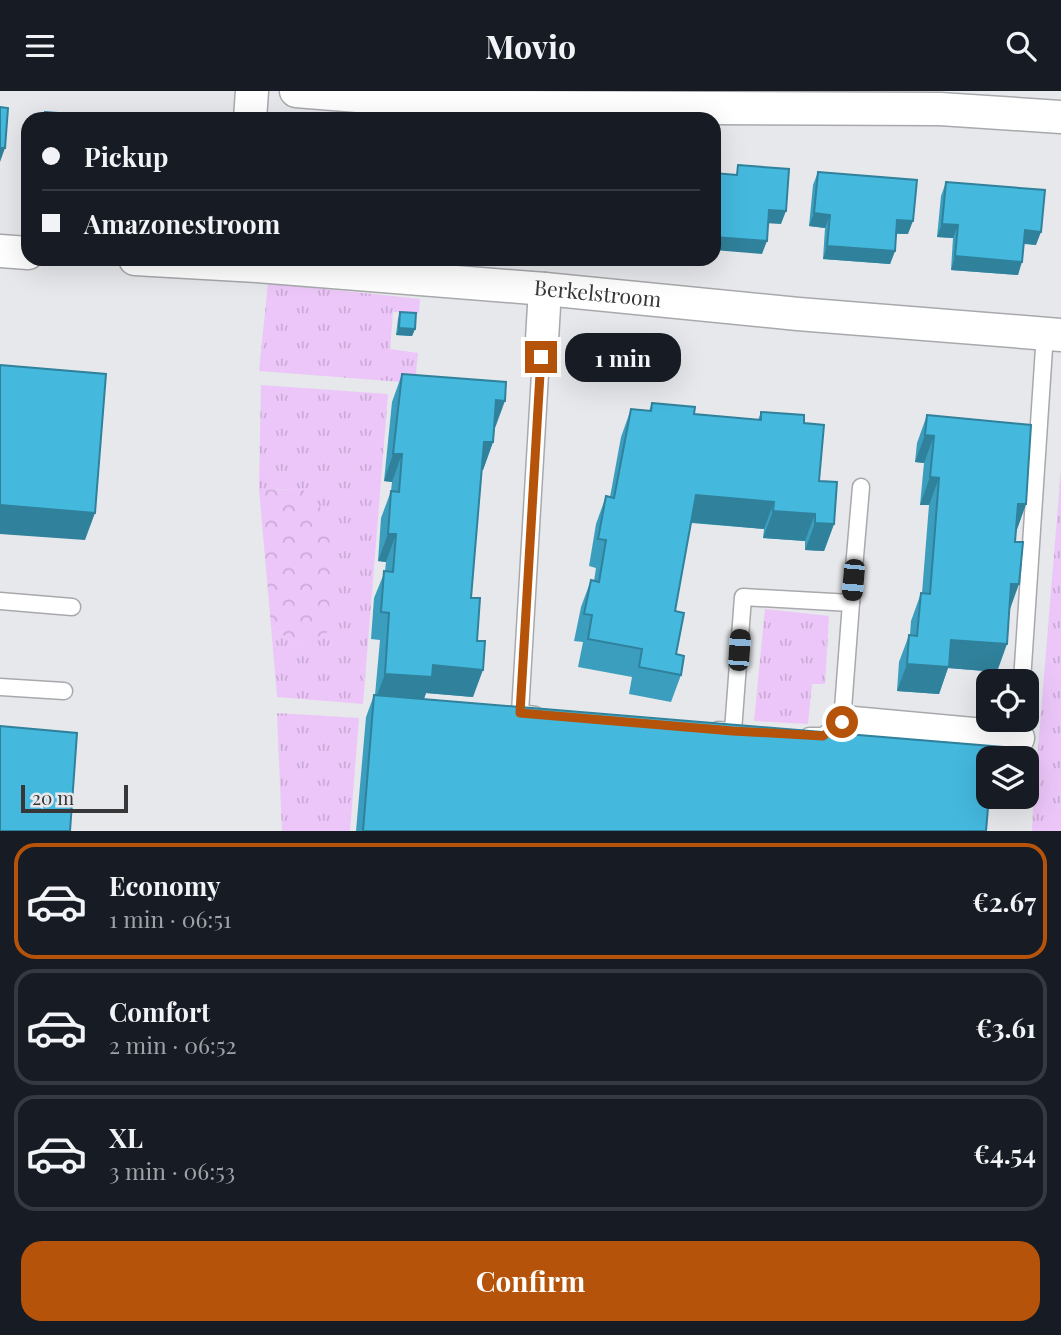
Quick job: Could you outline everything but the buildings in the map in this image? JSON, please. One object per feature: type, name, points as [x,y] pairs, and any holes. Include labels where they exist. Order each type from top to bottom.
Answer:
[{"type":"street","points":[[250,112],[252,91]]},
{"type":"street","points":[[296,91],[494,107],[940,109],[1061,117]]},
{"type":"street","points":[[0,251],[21,252]]},
{"type":"street","name":"Berkelstroom","points":[[284,266],[798,314],[1053,334]]},
{"type":"street","points":[[541,357],[545,289]]},
{"type":"street","points":[[842,722],[976,727]]},
{"type":"lane","points":[[1022,669],[1039,400],[1053,334]]},
{"type":"lane","points":[[541,357],[520,713],[546,716]]},
{"type":"lane","points":[[797,735],[823,736],[842,722],[861,487]]},
{"type":"lane","points":[[706,729],[739,732],[743,597],[851,603]]},
{"type":"lane","points":[[0,601],[72,607]]},
{"type":"lane","points":[[0,687],[64,691]]},
{"type":"green space","points":[[268,283],[420,299],[419,313],[393,312],[390,349],[418,353],[415,383],[259,371]]},
{"type":"green space","points":[[261,385],[388,394],[363,704],[277,697],[271,626],[298,646],[303,490],[259,489]]},
{"type":"green space","points":[[1061,469],[1061,831],[1032,831],[1033,809],[1039,809],[1038,746]]},
{"type":"green space","points":[[259,489],[303,490],[334,521],[328,632],[298,646],[271,626]]},
{"type":"green space","points":[[765,609],[829,616],[825,684],[812,684],[808,724],[754,721]]},
{"type":"green space","points":[[277,713],[359,718],[350,831],[282,831]]},
{"type":"route","points":[[541,357],[520,713],[823,736],[842,722]]}]
